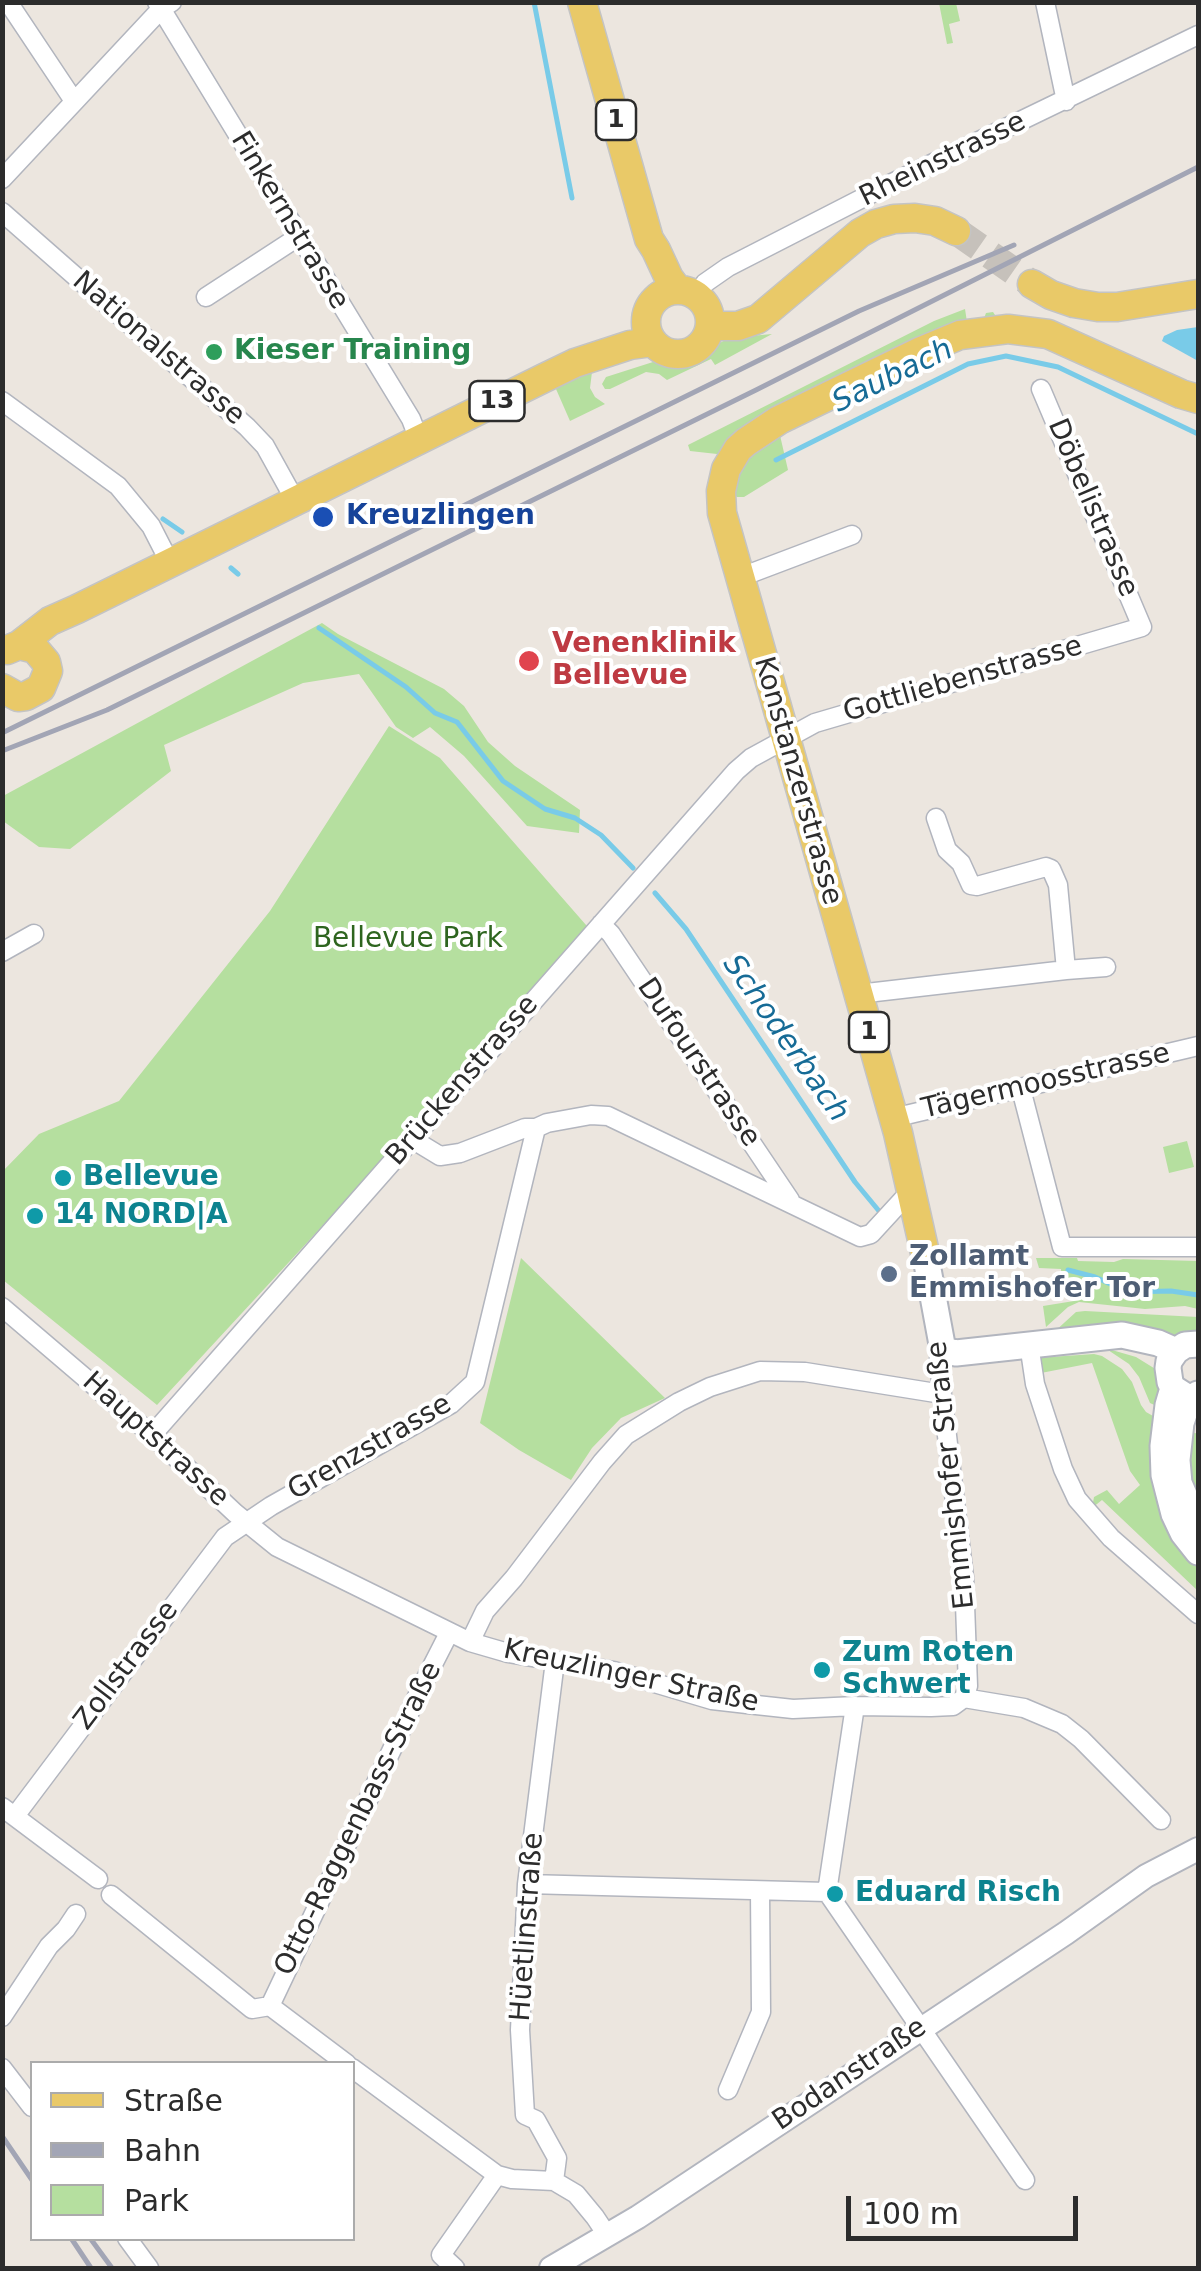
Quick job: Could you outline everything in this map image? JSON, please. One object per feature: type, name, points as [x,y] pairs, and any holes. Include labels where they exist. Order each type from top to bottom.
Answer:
[{"type":"main road","name":"1","points":[[582,2],[649,239],[646,254],[669,298]]},
{"type":"main road","points":[[710,326],[738,326],[758,320],[860,233],[876,224],[916,218],[956,230]]},
{"type":"main road","points":[[1032,284],[1074,303],[1098,307],[1198,294]]},
{"type":"main road","points":[[669,298],[708,309],[710,326],[702,344],[686,353],[667,352],[653,342],[646,322],[669,298]]},
{"type":"main road","name":"13","points":[[11,649],[50,620],[77,609],[167,557],[296,502],[575,363],[669,298]]},
{"type":"main road","name":"Konstanzerstrasse","points":[[925,1253],[893,1118],[720,502],[726,469],[738,449],[758,432],[960,335],[1008,329],[1048,334],[1198,400]]},
{"type":"main road","name":"13","points":[[575,363],[630,345],[653,342]]},
{"type":"main road","points":[[46,662],[59,631],[77,609]]},
{"type":"main road","points":[[5,695],[26,696],[42,688],[48,671],[35,649],[11,649]]},
{"type":"main road","name":"Emmishofer Straße","points":[[925,1253],[942,1350]]},
{"type":"main road","points":[[942,1350],[956,1354],[1130,1336],[1158,1343],[1185,1373],[1186,1408],[1178,1442],[1179,1483],[1198,1527]]},
{"type":"main road","points":[[1185,1373],[1168,1404],[1164,1476],[1174,1514],[1198,1552]]},
{"type":"main road","points":[[1189,1502],[1186,1440],[1188,1425],[1198,1411]]},
{"type":"street","points":[[8,2],[74,102]]},
{"type":"street","points":[[1045,2],[1066,101]]},
{"type":"street","points":[[2,179],[163,5]]},
{"type":"street","name":"Finkernstrasse","points":[[163,5],[420,440]]},
{"type":"street","name":"Rheinstrasse","points":[[669,298],[705,283],[728,267],[890,184],[1198,36]]},
{"type":"street","name":"Nationalstrasse","points":[[2,212],[247,427],[265,446],[296,502]]},
{"type":"street","points":[[206,297],[298,237]]},
{"type":"street","name":"Döbelistrasse","points":[[1041,389],[1142,627]]},
{"type":"street","points":[[2,402],[118,486],[145,517],[167,557]]},
{"type":"street","points":[[741,577],[852,535]]},
{"type":"street","name":"Gottliebenstrasse","points":[[785,738],[815,723],[1142,627]]},
{"type":"street","name":"Brückenstrasse","points":[[152,1435],[736,771],[785,738]]},
{"type":"street","points":[[936,818],[946,850],[962,863],[971,885],[1051,869],[1058,885],[1066,970]]},
{"type":"street","name":"Dufourstrasse","points":[[601,924],[792,1203]]},
{"type":"street","points":[[2,952],[34,934]]},
{"type":"street","points":[[858,994],[1106,967]]},
{"type":"street","name":"Tägermoosstrasse","points":[[893,1118],[1198,1046]]},
{"type":"street","points":[[1021,1089],[1062,1247],[1198,1247]]},
{"type":"street","points":[[412,1139],[440,1156],[460,1153],[525,1128],[591,1115],[608,1116],[866,1237],[911,1194]]},
{"type":"street","name":"Grenzstrasse","points":[[246,1522],[451,1404],[475,1382],[536,1128]]},
{"type":"street","name":"Hauptstrasse","points":[[2,1307],[152,1435],[246,1522],[277,1547],[312,1566]]},
{"type":"street","points":[[1029,1344],[1035,1384],[1062,1469],[1077,1499],[1111,1538],[1198,1614]]},
{"type":"street","name":"Emmishofer Straße","points":[[942,1350],[942,1394],[964,1577],[968,1686],[964,1698]]},
{"type":"street","points":[[470,1642],[485,1610],[602,1462],[626,1435],[679,1402],[760,1371],[805,1372],[942,1394]]},
{"type":"street","name":"Zollstrasse","points":[[9,1811],[225,1537],[246,1522]]},
{"type":"street","name":"Kreuzlinger Straße","points":[[312,1566],[470,1642],[508,1653],[614,1671],[712,1700],[793,1708],[931,1707],[953,1706],[964,1698],[1024,1708],[1062,1724],[1162,1820]]},
{"type":"street","name":"Otto-Raggenbass-Straße","points":[[270,2006],[449,1633]]},
{"type":"street","name":"Hüetlinstraße","points":[[554,1661],[527,1884],[520,2030],[526,2116],[536,2120],[558,2158],[554,2180]]},
{"type":"street","points":[[855,1706],[827,1892],[1025,2180]]},
{"type":"street","points":[[9,1811],[98,1880]]},
{"type":"street","name":"Bodanstraße","points":[[1146,1876],[1178,1841],[1198,1832]]},
{"type":"street","name":"Bodanstraße","points":[[551,2268],[638,2218],[1146,1876],[1192,1851]]},
{"type":"street","points":[[527,1884],[827,1892]]},
{"type":"street","points":[[728,2090],[761,2012],[760,1891]]},
{"type":"street","points":[[110,1895],[252,2009],[270,2006],[342,2061]]},
{"type":"street","points":[[2,2017],[49,1946],[76,1914]]},
{"type":"street","points":[[2,2068],[30,2104]]},
{"type":"street","points":[[355,2070],[497,2174],[512,2180],[554,2180],[576,2194],[607,2235]]},
{"type":"street","points":[[455,2268],[441,2255],[497,2174]]},
{"type":"street","points":[[129,2241],[148,2268]]},
{"type":"green space","points":[[939,3],[956,3],[960,21],[949,24],[953,43],[947,44]]},
{"type":"green space","points":[[965,309],[967,322],[983,321],[986,313],[993,312],[997,318],[717,454],[690,451],[688,445]]},
{"type":"green space","points":[[772,334],[715,365],[711,359],[667,380],[646,372],[610,389],[602,384],[606,377],[653,362],[686,361],[729,338]]},
{"type":"green space","points":[[592,372],[590,388],[605,404],[570,421],[556,385]]},
{"type":"green space","points":[[779,431],[788,470],[744,497],[737,497],[733,494],[736,476],[744,461]]},
{"type":"green space","points":[[322,623],[444,689],[464,706],[488,742],[515,766],[580,810],[579,833],[527,826],[464,756],[430,727],[413,738],[396,727],[359,674],[303,683],[164,745],[171,771],[70,849],[39,847],[3,821],[3,796]]},
{"type":"green space","name":"Bellevue Park","points":[[389,726],[440,758],[593,933],[157,1405],[3,1280],[2,1172],[39,1134],[119,1101],[270,911]]},
{"type":"green space","points":[[1187,1141],[1194,1167],[1169,1173],[1163,1147]]},
{"type":"green space","points":[[521,1258],[665,1398],[621,1418],[592,1448],[571,1480],[480,1423]]},
{"type":"green space","points":[[1036,1258],[1198,1261],[1198,1309],[1145,1309],[1079,1302],[1046,1327],[1043,1306],[1074,1301],[1073,1292],[1062,1292],[1061,1269],[1039,1268]]},
{"type":"green space","points":[[1076,1312],[1198,1317],[1198,1335],[1181,1339],[1053,1333]]},
{"type":"green space","points":[[1105,1348],[1136,1357],[1157,1370],[1163,1409],[1150,1403],[1129,1364]]},
{"type":"green space","points":[[1094,1354],[1122,1369],[1146,1412],[1160,1420],[1185,1546],[1198,1565],[1198,1591],[1102,1500],[1092,1508],[1094,1497],[1107,1490],[1119,1504],[1140,1485],[1130,1471],[1092,1363],[1041,1373],[1036,1358]]},
{"type":"green space","points":[[1192,1432],[1198,1434],[1198,1504],[1190,1467]]},
{"type":"water","points":[[1198,327],[1198,361],[1162,341],[1177,330]]},
{"type":"waterway","name":"Saubach","points":[[534,2],[572,198]]},
{"type":"waterway","name":"Saubach","points":[[776,460],[968,364],[1006,356],[1058,367],[1198,434]]},
{"type":"waterway","name":"Schoderbach","points":[[163,519],[182,532]]},
{"type":"waterway","name":"Schoderbach","points":[[231,568],[238,574]]},
{"type":"waterway","name":"Schoderbach","points":[[319,628],[406,687],[435,713],[457,722],[503,781],[545,809],[575,818],[601,835],[633,868]]},
{"type":"waterway","name":"Schoderbach","points":[[655,893],[686,929],[855,1182],[879,1211]]},
{"type":"waterway","points":[[1068,1270],[1128,1292],[1198,1295]]},
{"type":"tunnel","points":[[956,231],[1032,284]]},
{"type":"railway","points":[[2,751],[107,710],[1198,167]]},
{"type":"railway","points":[[2,733],[859,311],[1014,245]]},
{"type":"railway","points":[[2,2136],[30,2177]]},
{"type":"railway","points":[[73,2241],[91,2268]]},
{"type":"railway","points":[[92,2241],[112,2268]]},
{"type":"place","name":"Kieser Training","points":[[214,352]]},
{"type":"place","name":"Kreuzlingen","points":[[323,517]]},
{"type":"place","name":"Venenklinik Bellevue","points":[[529,661]]},
{"type":"place","name":"Bellevue","points":[[63,1178]]},
{"type":"place","name":"14 NORD|A","points":[[35,1216]]},
{"type":"place","name":"Zollamt Emmishofer Tor","points":[[889,1274]]},
{"type":"place","name":"Zum Roten Schwert","points":[[822,1670]]},
{"type":"place","name":"Eduard Risch","points":[[835,1894]]}]
